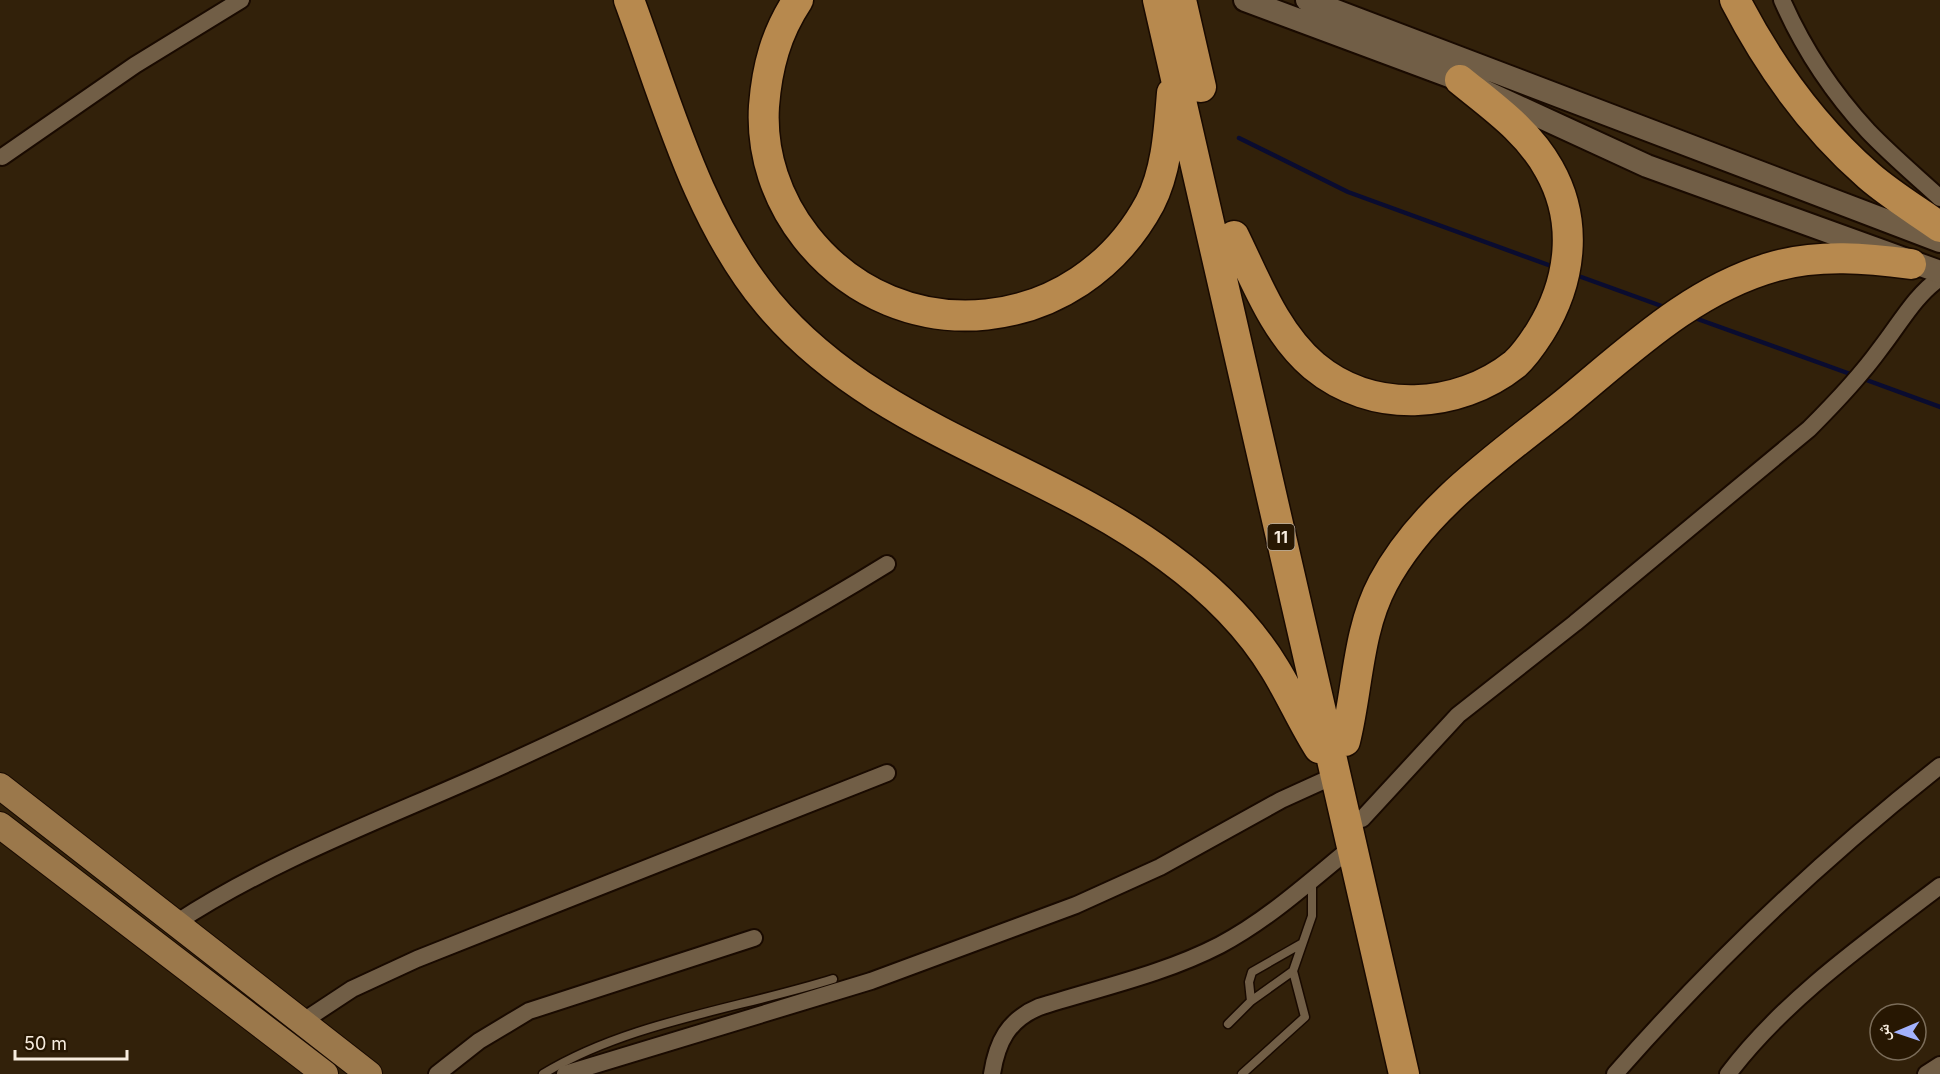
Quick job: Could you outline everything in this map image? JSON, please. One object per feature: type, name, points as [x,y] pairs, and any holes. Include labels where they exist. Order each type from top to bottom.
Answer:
[{"type":"highway","points":[[629,0],[694,176],[713,219],[750,281],[787,325],[836,369],[892,408],[1105,516],[1133,532],[1187,572],[1236,618],[1263,651],[1335,773]]},
{"type":"highway","points":[[798,0],[787,16],[771,55],[766,88],[765,138],[768,158],[780,196],[813,246],[843,275],[860,287],[896,304],[933,314],[972,316],[1015,310],[1071,286],[1116,251],[1150,202],[1159,179],[1169,126],[1174,60]]},
{"type":"highway","name":"11","points":[[1158,0],[1174,60],[1404,1074]]},
{"type":"highway","name":"11","points":[[1181,0],[1419,1074]]},
{"type":"highway","points":[[1735,0],[1785,84],[1826,133],[1869,176],[1940,227]]},
{"type":"highway","points":[[1234,236],[1274,316],[1293,344],[1313,365],[1334,381],[1359,393],[1410,400],[1437,399],[1470,391],[1516,363],[1554,310],[1566,274],[1568,236],[1559,192],[1539,152],[1508,119],[1460,80]]},
{"type":"highway","points":[[1345,741],[1369,617],[1383,583],[1405,550],[1457,491],[1686,307],[1754,273],[1800,261],[1827,258],[1911,264]]},
{"type":"main road","points":[[1245,0],[1460,80],[1647,166],[1911,264],[1940,272]]},
{"type":"main road","points":[[1307,0],[1940,241]]},
{"type":"main road","points":[[0,786],[369,1074]]},
{"type":"main road","points":[[0,825],[325,1074]]},
{"type":"street","points":[[2,157],[119,75],[241,0]]},
{"type":"street","points":[[1782,0],[1815,62],[1850,110],[1887,151],[1940,198]]},
{"type":"street","points":[[1362,819],[1458,715],[1758,474],[1837,402],[1923,292],[1940,278]]},
{"type":"street","points":[[176,923],[220,895],[307,852],[556,741],[667,688],[766,636],[887,564]]},
{"type":"street","points":[[1615,1074],[1671,1010],[1757,924],[1827,859],[1940,766]]},
{"type":"street","points":[[302,1022],[352,989],[417,959],[887,773]]},
{"type":"street","points":[[565,1074],[871,981],[1076,905],[1160,867],[1335,773]]},
{"type":"street","points":[[992,1074],[1000,1040],[1013,1023],[1029,1011],[1201,954],[1254,924],[1352,847]]},
{"type":"street","points":[[1728,1074],[1752,1045],[1827,972],[1940,886]]},
{"type":"street","points":[[437,1074],[479,1041],[529,1011],[754,938]]},
{"type":"street","points":[[1926,1074],[1940,1065]]},
{"type":"lane","points":[[1242,1074],[1303,1020],[1305,1011],[1293,970],[1312,916],[1312,880]]},
{"type":"lane","points":[[1251,1001],[1249,982],[1252,972],[1301,944]]},
{"type":"lane","points":[[1228,1024],[1251,1001],[1293,970]]},
{"type":"lane","points":[[543,1074],[573,1056],[642,1031],[833,979]]},
{"type":"waterway","points":[[1239,138],[1348,192],[1554,267]]},
{"type":"waterway","points":[[1573,274],[1667,308]]},
{"type":"waterway","points":[[1692,317],[1853,375]]},
{"type":"waterway","points":[[1861,378],[1940,407]]}]
